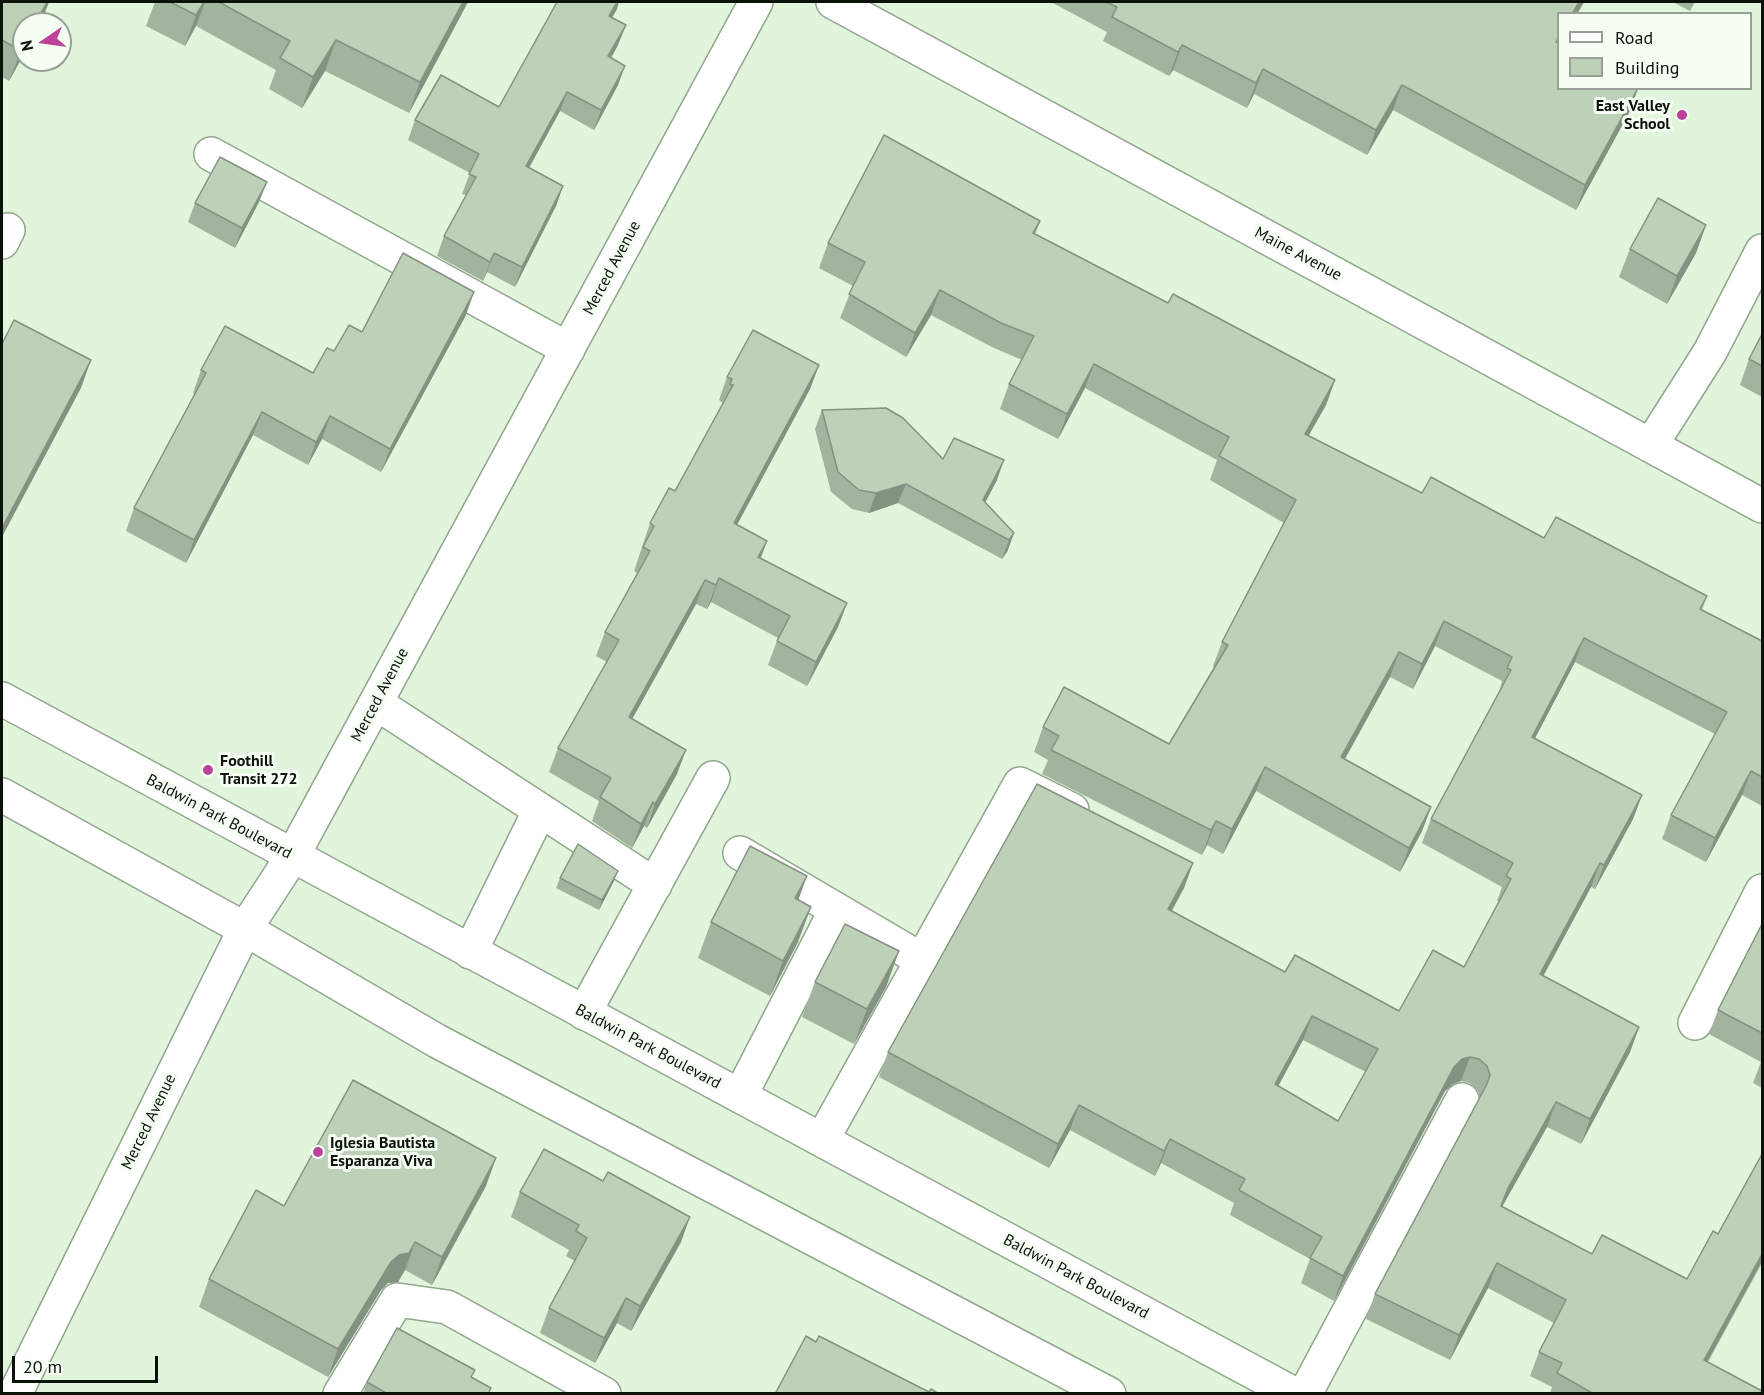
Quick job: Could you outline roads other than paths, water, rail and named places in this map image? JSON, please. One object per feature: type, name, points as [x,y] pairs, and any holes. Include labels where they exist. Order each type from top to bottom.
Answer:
[{"type":"main road","name":"Merced Avenue","points":[[15,1394],[245,929],[292,857],[756,2]]},
{"type":"main road","name":"Maine Avenue","points":[[833,2],[1762,506]]},
{"type":"main road","points":[[211,154],[568,349]]},
{"type":"main road","points":[[1651,445],[1710,352],[1762,251]]},
{"type":"main road","name":"Baldwin Park Boulevard","points":[[2,699],[1294,1394]]},
{"type":"main road","points":[[376,703],[655,885]]},
{"type":"main road","points":[[584,1013],[713,778]]},
{"type":"main road","points":[[822,1140],[1020,784],[1102,825]]},
{"type":"main road","points":[[2,795],[245,929],[437,1041],[1109,1394]]},
{"type":"main road","points":[[470,952],[540,810]]},
{"type":"main road","points":[[740,853],[922,960]]},
{"type":"main road","points":[[1695,1023],[1762,891]]},
{"type":"main road","points":[[740,1096],[836,910]]},
{"type":"main road","points":[[1305,1394],[1462,1100]]},
{"type":"main road","points":[[340,1394],[397,1300],[447,1307],[604,1394]]},
{"type":"place","name":"East Valley School","points":[[1682,115]]},
{"type":"place","name":"Foothill Transit 272","points":[[208,770]]},
{"type":"place","name":"Iglesia Bautista Esparanza Viva","points":[[318,1152]]}]
